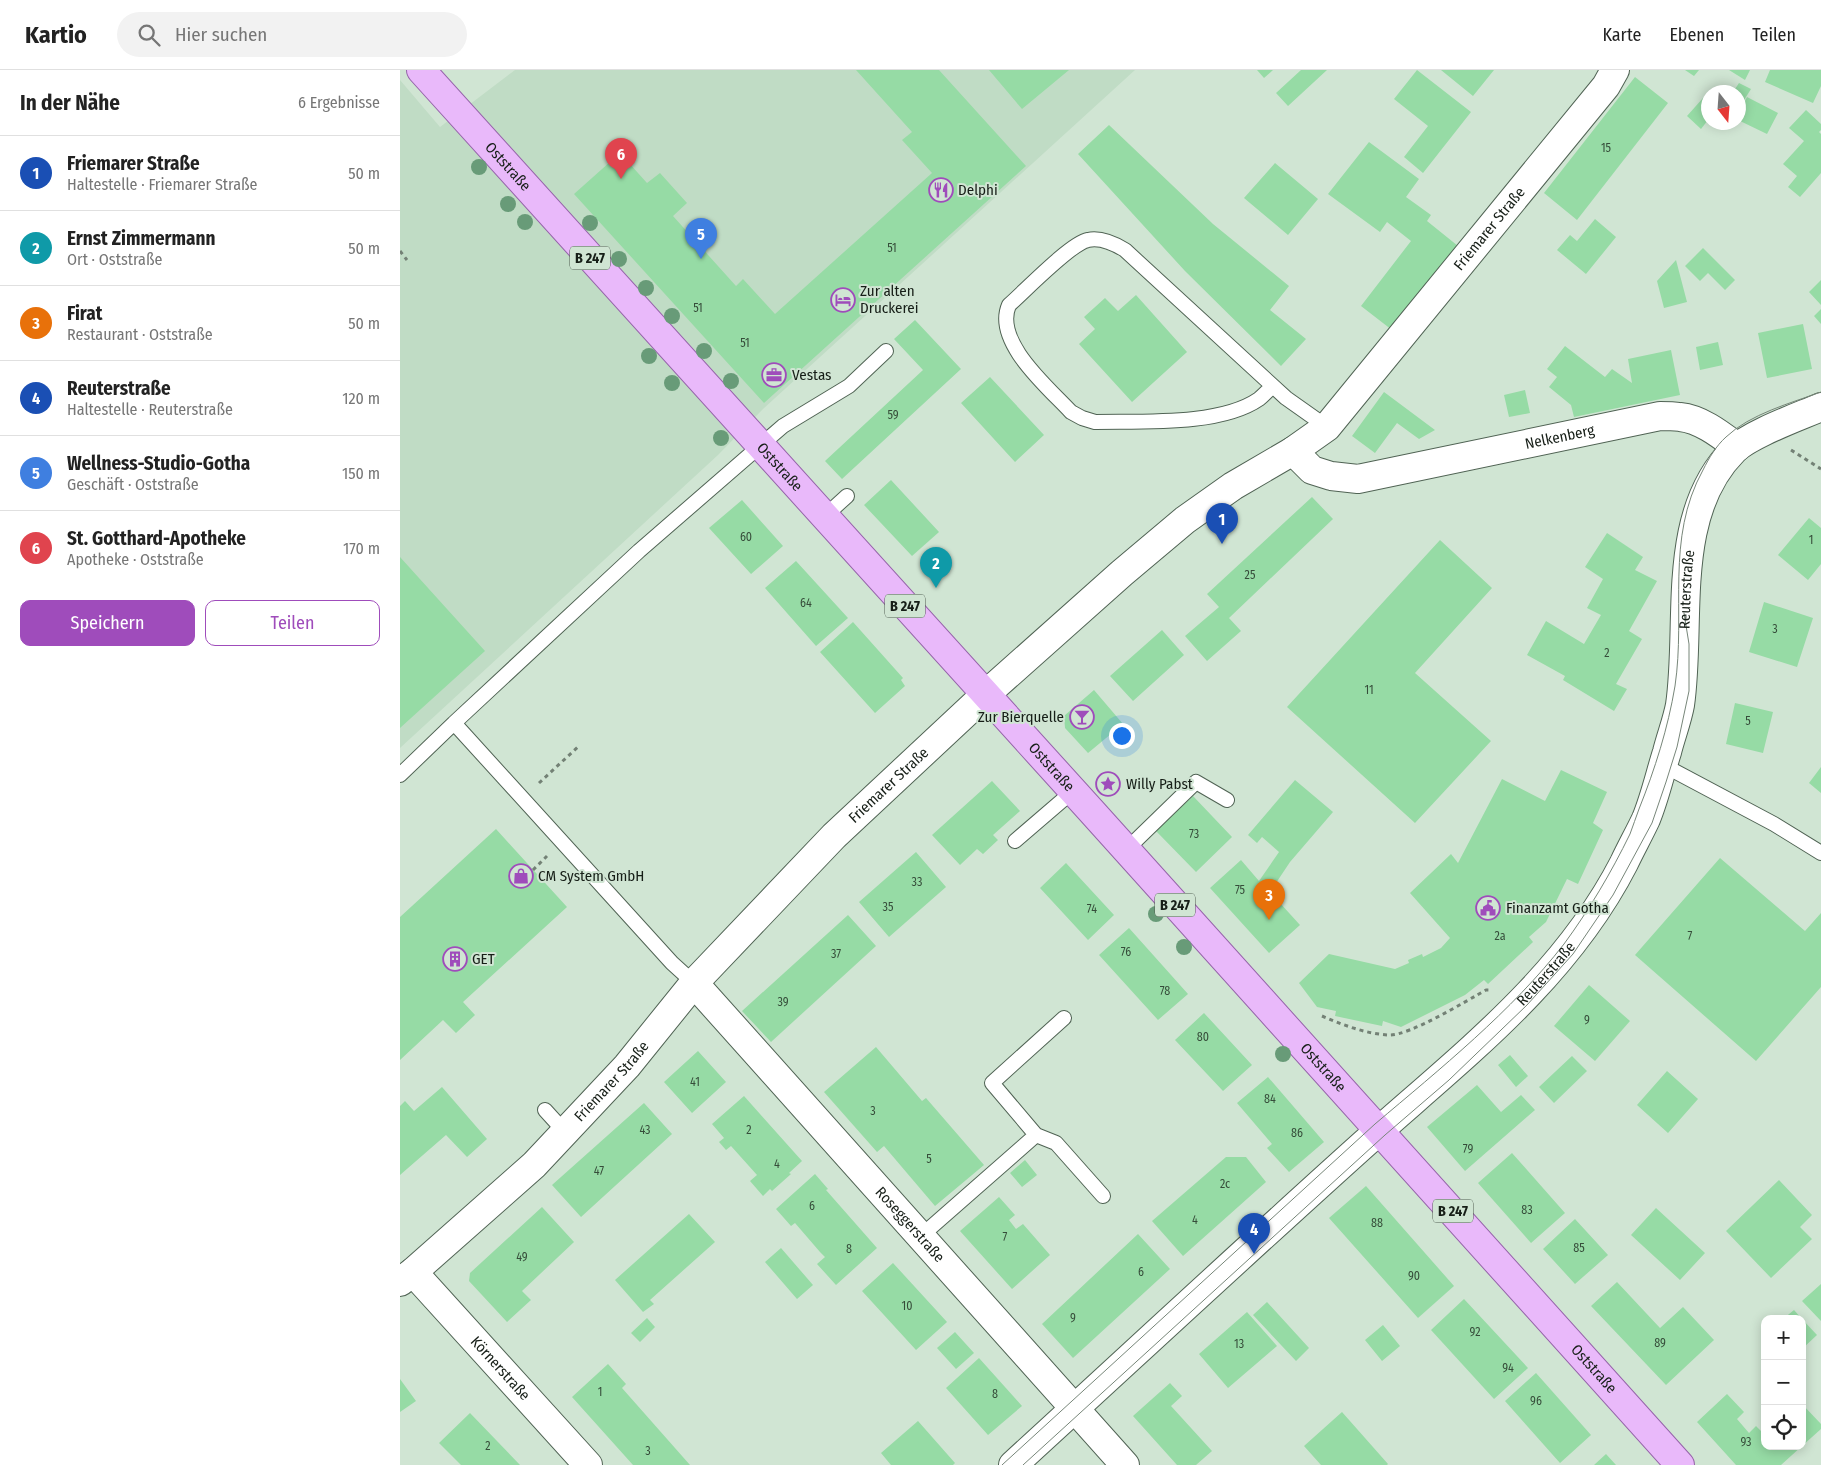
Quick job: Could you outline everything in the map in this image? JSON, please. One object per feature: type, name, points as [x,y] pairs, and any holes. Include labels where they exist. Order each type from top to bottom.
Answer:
[{"type":"main road","name":"Oststraße","points":[[421,70],[1072,792],[1380,1130],[1680,1465]]},
{"type":"street","name":"Friemarer Straße","points":[[406,1277],[534,1165],[627,1066],[694,983],[834,836],[985,695],[1122,573],[1185,520],[1233,486],[1293,451],[1326,427],[1606,86],[1615,70]]},
{"type":"street","points":[[1736,447],[1763,432],[1821,407]]},
{"type":"street","name":"Nelkenberg","points":[[1293,451],[1312,470],[1331,476],[1358,479],[1660,416],[1682,416],[1700,423],[1736,447]]},
{"type":"street","name":"Reuterstraße","points":[[1013,1465],[1380,1130],[1473,1050],[1522,1002],[1568,949],[1609,892],[1646,818],[1679,710],[1684,670],[1689,548],[1696,516],[1710,484],[1722,464],[1736,447]]},
{"type":"street","name":"Roseggerstraße","points":[[694,983],[1125,1465]]},
{"type":"street","name":"Körnerstraße","points":[[406,1277],[588,1465]]},
{"type":"lane","points":[[1273,386],[1258,399],[1242,407],[1196,419],[1095,422],[1082,418],[1072,412],[1020,357],[1012,342],[1007,326],[1006,312],[1009,305],[1076,245],[1088,240],[1101,240],[1114,244],[1125,250],[1273,386],[1326,427]]},
{"type":"lane","points":[[400,775],[639,551],[783,426],[849,386],[886,351]]},
{"type":"lane","points":[[824,516],[848,496]]},
{"type":"lane","points":[[454,723],[672,962],[694,983]]},
{"type":"lane","points":[[1663,765],[1774,824],[1821,852]]},
{"type":"lane","points":[[1126,850],[1196,782],[1227,800]]},
{"type":"lane","points":[[1015,841],[1072,792]]},
{"type":"lane","points":[[1064,1018],[992,1083],[1036,1135],[1056,1143],[1103,1196]]},
{"type":"lane","points":[[545,1110],[565,1132]]},
{"type":"lane","points":[[921,1236],[1036,1135]]},
{"type":"path","points":[[400,251],[407,260]]},
{"type":"path","points":[[1787,447],[1821,469]]},
{"type":"path","points":[[522,798],[580,745]]},
{"type":"path","points":[[1322,1016],[1346,1026],[1390,1035],[1407,1032],[1486,990],[1493,991]]},
{"type":"shaded area","points":[[515,70],[1135,70],[763,409],[718,455],[400,748],[400,80],[440,127]]},
{"type":"building","points":[[856,70],[939,70],[1026,166],[764,403],[574,194],[620,153],[647,183],[660,173],[687,203],[673,216],[736,286],[743,279],[775,314],[932,173],[902,140],[912,132]]},
{"type":"building","points":[[989,70],[1069,70],[1022,109]]},
{"type":"building","points":[[1257,70],[1273,70],[1264,78]]},
{"type":"building","points":[[1301,70],[1327,70],[1288,106],[1276,93]]},
{"type":"building","points":[[1417,70],[1471,112],[1423,173],[1404,157],[1428,126],[1394,99]]},
{"type":"building","points":[[1441,70],[1494,70],[1473,96]]},
{"type":"building","points":[[1685,70],[1699,70],[1694,76]]},
{"type":"building","points":[[1729,70],[1750,70],[1745,80]]},
{"type":"building","points":[[1770,70],[1821,70],[1821,86],[1813,103],[1765,82]]},
{"type":"building","points":[[1635,77],[1668,103],[1577,220],[1544,193]]},
{"type":"building","points":[[1746,86],[1751,89],[1746,97]]},
{"type":"building","points":[[1747,97],[1778,113],[1767,134],[1746,124]]},
{"type":"building","points":[[1701,100],[1701,129],[1687,116]]},
{"type":"building","points":[[1806,110],[1821,124],[1819,132],[1821,134],[1821,173],[1800,197],[1788,187],[1797,176],[1783,164],[1804,141],[1789,128]]},
{"type":"building","points":[[1109,125],[1213,224],[1289,286],[1270,310],[1306,339],[1281,366],[1185,271],[1078,154]]},
{"type":"building","points":[[1369,142],[1419,179],[1406,197],[1431,215],[1427,221],[1458,246],[1392,330],[1361,306],[1411,241],[1387,222],[1380,232],[1328,194]]},
{"type":"building","points":[[1275,163],[1318,199],[1288,235],[1244,198]]},
{"type":"building","points":[[1595,219],[1616,237],[1586,274],[1557,250],[1570,235],[1577,241]]},
{"type":"building","points":[[1703,248],[1735,280],[1725,290],[1708,273],[1700,281],[1685,266]]},
{"type":"building","points":[[1676,260],[1687,302],[1664,308],[1657,281]]},
{"type":"building","points":[[1821,280],[1821,305],[1809,292]]},
{"type":"building","points":[[1136,295],[1187,352],[1132,402],[1079,344],[1095,329],[1084,317],[1105,298],[1118,311]]},
{"type":"building","points":[[1821,309],[1821,324],[1814,316]]},
{"type":"building","points":[[915,320],[961,369],[842,479],[825,461],[923,370],[894,339]]},
{"type":"building","points":[[1803,324],[1812,369],[1767,378],[1758,333]]},
{"type":"building","points":[[1718,342],[1723,365],[1700,370],[1696,347]]},
{"type":"building","points":[[1565,346],[1605,377],[1612,369],[1632,383],[1628,359],[1671,350],[1680,395],[1574,417],[1571,405],[1549,387],[1557,377],[1547,369]]},
{"type":"building","points":[[990,377],[1044,435],[1015,462],[961,403]]},
{"type":"building","points":[[1525,390],[1530,413],[1509,417],[1504,395]]},
{"type":"building","points":[[1384,392],[1435,430],[1419,439],[1397,423],[1375,453],[1352,436]]},
{"type":"building","points":[[891,480],[939,532],[912,556],[864,505]]},
{"type":"building","points":[[1312,497],[1333,519],[1229,618],[1241,631],[1207,661],[1185,636],[1219,607],[1207,594]]},
{"type":"building","points":[[742,500],[783,546],[751,574],[709,528]]},
{"type":"building","points":[[1809,518],[1821,528],[1821,564],[1808,580],[1778,555]]},
{"type":"building","points":[[1607,533],[1643,557],[1635,570],[1657,581],[1629,631],[1642,639],[1616,684],[1627,689],[1614,711],[1563,680],[1565,676],[1527,655],[1546,621],[1584,644],[1601,615],[1587,608],[1603,579],[1585,567]]},
{"type":"building","points":[[1440,540],[1492,588],[1415,673],[1491,741],[1415,823],[1287,707]]},
{"type":"building","points":[[400,557],[485,651],[400,728]]},
{"type":"building","points":[[796,561],[848,618],[816,646],[765,588]]},
{"type":"building","points":[[1764,602],[1813,618],[1797,667],[1749,652]]},
{"type":"building","points":[[853,622],[903,678],[901,680],[905,686],[875,713],[820,652]]},
{"type":"building","points":[[1162,630],[1184,655],[1133,701],[1110,676]]},
{"type":"building","points":[[1094,690],[1123,724],[1088,753],[1065,728],[1064,716]]},
{"type":"building","points":[[1735,703],[1773,712],[1763,753],[1726,744]]},
{"type":"building","points":[[1821,767],[1821,793],[1809,783]]},
{"type":"building","name":"Finanzamt Gotha","points":[[1561,770],[1607,792],[1593,823],[1603,830],[1578,884],[1567,879],[1546,922],[1529,937],[1533,942],[1488,984],[1484,980],[1465,995],[1401,1027],[1383,1021],[1382,1026],[1335,1016],[1336,1011],[1317,1007],[1299,983],[1329,954],[1395,969],[1409,963],[1408,960],[1422,954],[1423,957],[1441,948],[1450,938],[1410,893],[1451,854],[1458,863],[1502,779],[1545,801]]},
{"type":"building","points":[[1295,780],[1333,812],[1290,862],[1270,892],[1300,925],[1269,953],[1210,888],[1241,860],[1259,881],[1279,852],[1262,837],[1257,843],[1248,835]]},
{"type":"building","points":[[992,781],[1020,811],[993,835],[998,840],[983,854],[977,849],[960,865],[932,835]]},
{"type":"building","points":[[1193,796],[1232,837],[1196,872],[1156,831]]},
{"type":"building","name":"GET","points":[[496,829],[567,907],[463,1002],[475,1015],[456,1033],[443,1020],[400,1060],[400,917]]},
{"type":"building","points":[[916,852],[946,887],[889,937],[859,902]]},
{"type":"building","points":[[1720,858],[1805,931],[1821,913],[1821,987],[1756,1061],[1635,955]]},
{"type":"building","points":[[1066,863],[1114,915],[1088,940],[1040,888]]},
{"type":"building","points":[[848,915],[876,946],[771,1042],[742,1011]]},
{"type":"building","points":[[1129,928],[1188,994],[1158,1020],[1099,955]]},
{"type":"building","points":[[1589,985],[1630,1021],[1595,1061],[1554,1026]]},
{"type":"building","points":[[1204,1013],[1252,1065],[1223,1091],[1175,1040]]},
{"type":"building","points":[[876,1047],[922,1101],[926,1098],[984,1165],[935,1206],[884,1146],[877,1152],[824,1092]]},
{"type":"building","points":[[698,1051],[726,1082],[692,1113],[664,1082]]},
{"type":"building","points":[[1510,1055],[1528,1076],[1516,1087],[1498,1065]]},
{"type":"building","points":[[1572,1056],[1587,1071],[1554,1103],[1539,1087]]},
{"type":"building","points":[[1667,1071],[1698,1099],[1668,1133],[1637,1105]]},
{"type":"building","points":[[1268,1077],[1324,1142],[1289,1172],[1267,1148],[1272,1144],[1237,1103]]},
{"type":"building","points":[[1477,1085],[1501,1112],[1521,1095],[1535,1110],[1465,1171],[1427,1127]]},
{"type":"building","points":[[442,1087],[487,1139],[467,1157],[446,1135],[400,1175],[400,1106],[405,1101],[414,1111]]},
{"type":"building","points":[[744,1096],[802,1161],[789,1173],[791,1174],[772,1191],[770,1189],[763,1196],[750,1181],[757,1175],[731,1146],[726,1150],[719,1142],[724,1138],[712,1124]]},
{"type":"building","points":[[644,1103],[672,1134],[581,1217],[552,1185]]},
{"type":"building","points":[[1512,1153],[1565,1213],[1531,1243],[1478,1183]]},
{"type":"building","points":[[1226,1157],[1246,1157],[1266,1182],[1183,1256],[1152,1221]]},
{"type":"building","points":[[1025,1160],[1037,1175],[1022,1187],[1010,1173]]},
{"type":"building","points":[[815,1174],[828,1189],[826,1190],[877,1248],[836,1285],[817,1264],[825,1257],[795,1223],[791,1226],[776,1209]]},
{"type":"building","points":[[1779,1180],[1812,1215],[1800,1227],[1812,1239],[1771,1278],[1726,1231]]},
{"type":"building","points":[[1366,1186],[1454,1286],[1418,1318],[1329,1218]]},
{"type":"building","points":[[999,1197],[1015,1215],[1009,1220],[1016,1229],[1023,1224],[1050,1255],[1012,1289],[960,1231]]},
{"type":"building","points":[[542,1207],[574,1242],[522,1291],[531,1300],[507,1322],[469,1281],[470,1273]]},
{"type":"building","points":[[1656,1208],[1705,1253],[1680,1280],[1631,1235]]},
{"type":"building","points":[[689,1214],[715,1242],[650,1300],[654,1304],[643,1312],[615,1280]]},
{"type":"building","points":[[1575,1219],[1608,1255],[1575,1284],[1543,1249]]},
{"type":"building","points":[[1138,1234],[1170,1269],[1073,1358],[1042,1324]]},
{"type":"building","points":[[781,1248],[813,1285],[797,1299],[765,1262]]},
{"type":"building","points":[[893,1263],[947,1322],[916,1350],[862,1291]]},
{"type":"building","points":[[1617,1282],[1660,1328],[1683,1307],[1714,1340],[1666,1385],[1591,1306]]},
{"type":"building","points":[[1821,1284],[1821,1321],[1802,1301]]},
{"type":"building","points":[[1464,1299],[1528,1368],[1494,1399],[1431,1330]]},
{"type":"building","points":[[1267,1302],[1309,1348],[1296,1361],[1253,1315]]},
{"type":"building","points":[[1794,1310],[1798,1315],[1788,1315]]},
{"type":"building","points":[[1247,1312],[1277,1346],[1228,1388],[1199,1354]]},
{"type":"building","points":[[647,1318],[655,1327],[640,1342],[631,1333]]},
{"type":"building","points":[[1806,1323],[1817,1335],[1806,1345]]},
{"type":"building","points":[[1383,1325],[1400,1346],[1382,1361],[1365,1340]]},
{"type":"building","points":[[955,1332],[974,1353],[956,1369],[937,1348]]},
{"type":"building","points":[[979,1358],[1022,1406],[988,1435],[946,1388]]},
{"type":"building","points":[[608,1364],[626,1384],[622,1388],[690,1465],[633,1465],[572,1397]]},
{"type":"building","points":[[1536,1373],[1591,1435],[1560,1463],[1505,1401]]},
{"type":"building","points":[[400,1379],[416,1401],[400,1412]]},
{"type":"building","points":[[1170,1383],[1182,1396],[1171,1406],[1212,1451],[1196,1465],[1177,1465],[1133,1416]]},
{"type":"building","points":[[1727,1394],[1744,1412],[1737,1419],[1749,1433],[1756,1426],[1761,1431],[1761,1450],[1798,1450],[1781,1465],[1736,1465],[1697,1422]]},
{"type":"building","points":[[1806,1408],[1821,1424],[1821,1429],[1806,1442]]},
{"type":"building","points":[[1342,1412],[1387,1465],[1321,1465],[1304,1446]]},
{"type":"building","points":[[470,1413],[520,1465],[461,1465],[439,1443]]},
{"type":"building","points":[[918,1421],[955,1463],[953,1465],[891,1465],[881,1453]]},
{"type":"building","points":[[1606,1454],[1616,1465],[1594,1465]]},
{"type":"tram line","points":[[1002,1465],[1375,1124],[1498,1016],[1522,993],[1564,944],[1599,891],[1630,834],[1660,748],[1669,717],[1678,658],[1680,549],[1684,522],[1691,496],[1703,470],[1719,444],[1736,429],[1771,410],[1821,392]]},
{"type":"tram line","points":[[1023,1465],[1385,1135],[1449,1080],[1527,1005],[1573,954],[1613,895],[1652,823],[1666,782],[1677,747],[1689,691],[1689,644],[1684,613]]},
{"type":"place","name":"St. Gotthard-Apotheke","points":[[621,179]]},
{"type":"place","name":"Delphi","points":[[941,190]]},
{"type":"place","name":"Wellness-Studio-Gotha","points":[[701,259]]},
{"type":"place","name":"Zur alten Druckerei","points":[[843,300]]},
{"type":"place","name":"Vestas","points":[[774,375]]},
{"type":"place","name":"Friemarer Straße","points":[[1222,544]]},
{"type":"place","name":"Ernst Zimmermann","points":[[936,588]]},
{"type":"place","name":"Zur Bierquelle","points":[[1082,717]]},
{"type":"place","name":"Willy Pabst","points":[[1108,784]]},
{"type":"place","name":"CM System GmbH","points":[[521,876]]},
{"type":"place","name":"Finanzamt Gotha","points":[[1488,908]]},
{"type":"place","name":"Firat","points":[[1269,920]]},
{"type":"place","name":"GET","points":[[455,959]]},
{"type":"place","name":"Reuterstraße","points":[[1254,1254]]}]
